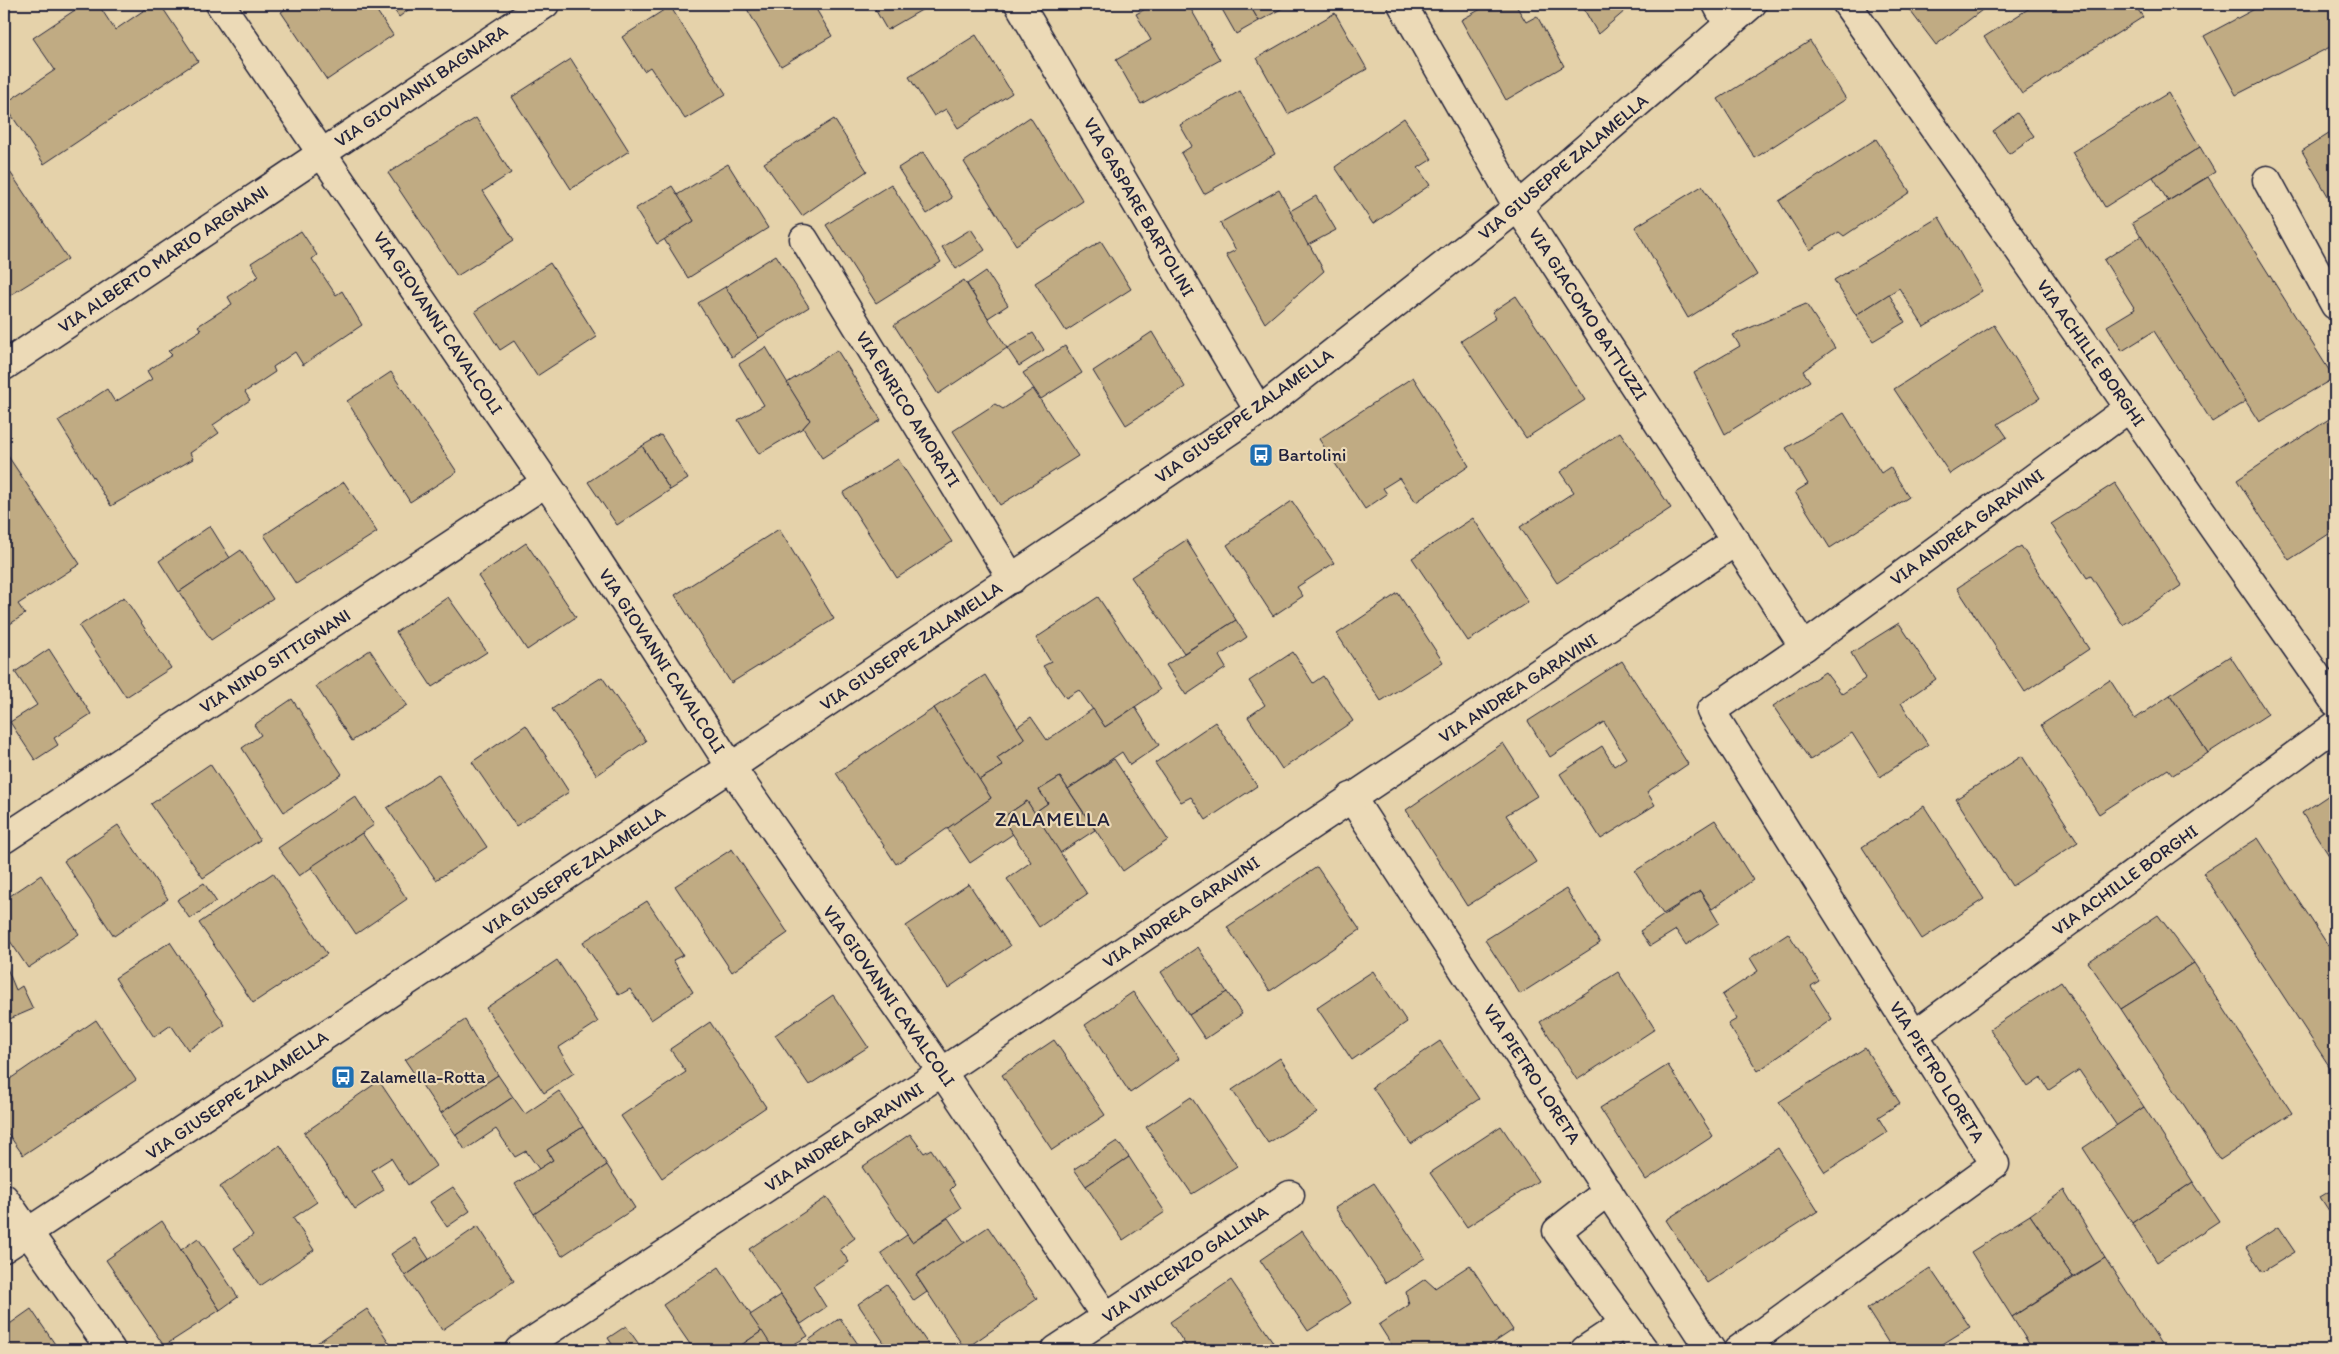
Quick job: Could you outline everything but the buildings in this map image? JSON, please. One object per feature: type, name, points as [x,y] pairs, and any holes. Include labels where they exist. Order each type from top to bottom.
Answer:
[{"type":"street","name":"VIA GIOVANNI CAVALCOLI","points":[[220,4],[323,152],[546,483],[731,767],[942,1072],[1106,1317]]},
{"type":"street","name":"VIA GIOVANNI BAGNARA","points":[[323,152],[545,4]]},
{"type":"street","name":"VIA GASPARE BARTOLINI","points":[[1019,4],[1259,411]]},
{"type":"street","name":"VIA GIACOMO BATTUZZI","points":[[1402,4],[1518,207],[1736,541]]},
{"type":"street","name":"VIA GIUSEPPE ZALAMELLA","points":[[4,1248],[731,767],[1259,411],[1518,207],[1722,14],[1752,4]]},
{"type":"street","name":"VIA ACHILLE BORGHI","points":[[1847,4],[2335,702]]},
{"type":"street","name":"VIA ALBERTO MARIO ARGNANI","points":[[4,366],[323,152]]},
{"type":"street","points":[[2268,180],[2335,305]]},
{"type":"street","name":"VIA ENRICO AMORATI","points":[[804,239],[1012,579]]},
{"type":"street","name":"VIA ANDREA GARAVINI","points":[[1712,711],[1804,647],[2129,408]]},
{"type":"street","name":"VIA NINO SITTIGNANI","points":[[4,839],[546,483]]},
{"type":"street","name":"VIA ANDREA GARAVINI","points":[[519,1350],[942,1072],[1736,541]]},
{"type":"street","points":[[1736,541],[1804,647]]},
{"type":"street","name":"VIA PIETRO LORETA","points":[[1712,711],[1995,1164],[1738,1350]]},
{"type":"street","name":"VIA ACHILLE BORGHI","points":[[1914,1035],[2335,726]]},
{"type":"street","name":"VIA PIETRO LORETA","points":[[1352,797],[1711,1350]]},
{"type":"street","points":[[1608,1191],[1557,1231],[1644,1350]]},
{"type":"street","name":"VIA VINCENZO GALLINA","points":[[1056,1350],[1290,1195]]},
{"type":"street","points":[[4,1198],[111,1350]]},
{"type":"street","points":[[1585,1350],[1624,1324]]},
{"type":"place","name":"Bartolini","points":[[1261,455]]},
{"type":"place","name":"Zalamella-Rotta","points":[[343,1077]]},
{"type":"district","name":"ZALAMELLA","points":[[1053,819]]}]
